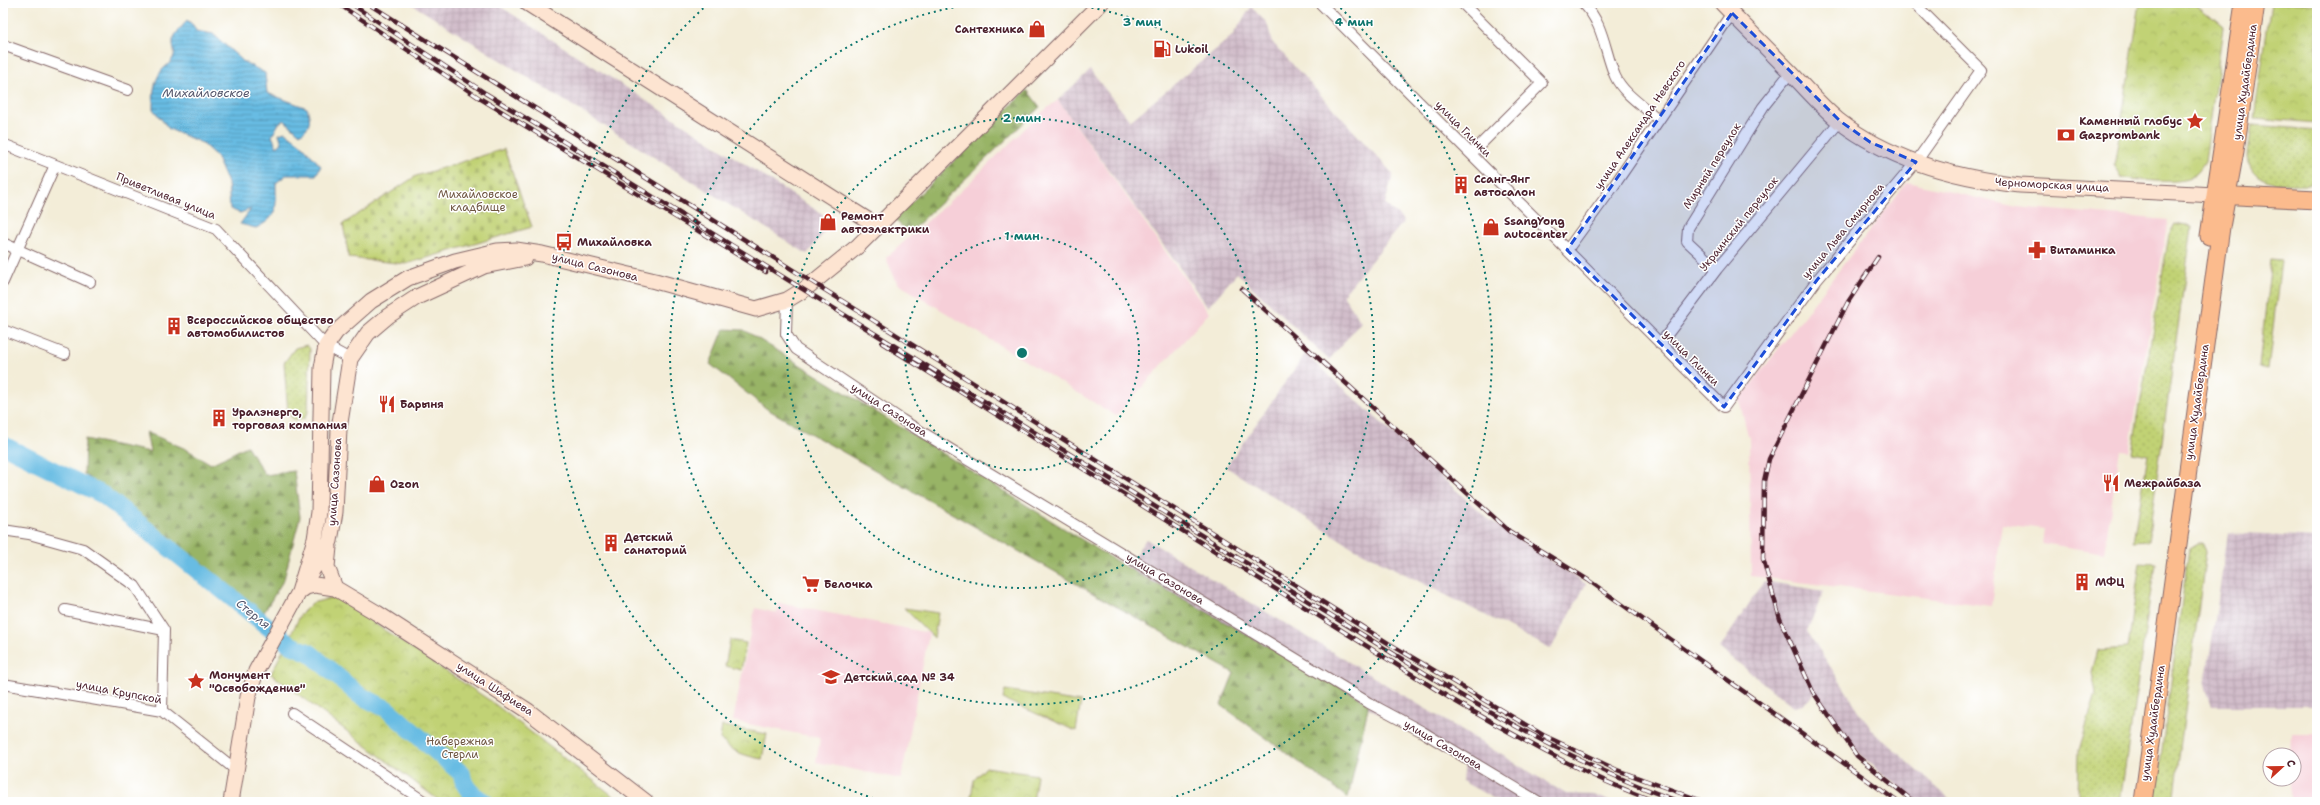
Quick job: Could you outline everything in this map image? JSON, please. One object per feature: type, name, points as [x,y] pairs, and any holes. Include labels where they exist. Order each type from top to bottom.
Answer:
[{"type":"main road","points":[[527,3],[877,226]]},
{"type":"main road","name":"улица Сазонова","points":[[299,592],[315,539],[320,512],[322,368],[326,346],[336,332],[371,301],[408,278],[454,261],[497,251],[516,250],[542,254],[655,281],[756,309],[786,300],[805,289],[858,246],[1101,3]]},
{"type":"main road","name":"улица Худайбердина","points":[[2132,802],[2221,195],[2244,3]]},
{"type":"main road","name":"улица Худайбердина","points":[[2143,802],[2219,242],[2221,195],[2256,3]]},
{"type":"main road","name":"Черноморская улица","points":[[1727,8],[1790,73],[1840,121],[1870,142],[1916,162],[1947,173],[2020,185],[2221,195]]},
{"type":"main road","points":[[2221,195],[2317,200]]},
{"type":"main road","name":"улица Сазонова","points":[[299,592],[330,541],[335,512],[339,429],[350,359],[368,333],[388,316],[417,298],[484,266],[542,254]]},
{"type":"main road","points":[[320,512],[328,516],[335,512]]},
{"type":"main road","points":[[330,541],[326,567],[335,588]]},
{"type":"main road","points":[[231,802],[248,697],[256,671],[299,592],[306,587],[315,585],[335,588]]},
{"type":"main road","name":"улица Шафиева","points":[[335,588],[377,612],[528,710],[646,802]]},
{"type":"street","name":"улица Глинки","points":[[1320,3],[1724,407]]},
{"type":"street","points":[[1462,3],[1542,83],[1471,154]]},
{"type":"street","points":[[1583,3],[1593,13],[1601,29],[1619,82],[1659,120]]},
{"type":"street","name":"улица Льва Смирнова","points":[[1724,407],[1818,280],[1916,162],[1981,70],[1914,3]]},
{"type":"street","name":"улица Александра Невского","points":[[1567,250],[1659,120],[1727,8]]},
{"type":"street","points":[[3,45],[128,90]]},
{"type":"street","name":"Мирный переулок","points":[[1717,269],[1687,241],[1688,228],[1763,107],[1790,73]]},
{"type":"street","name":"Украинский переулок","points":[[1660,344],[1717,269],[1840,121]]},
{"type":"street","name":"Приветливая улица","points":[[3,144],[216,229],[326,346],[350,359]]},
{"type":"street","points":[[3,282],[55,165]]},
{"type":"street","points":[[3,242],[90,282]]},
{"type":"street","name":"улица Сазонова","points":[[786,300],[785,326],[790,342],[796,349],[902,420],[1369,703],[1421,731],[1539,802]]},
{"type":"street","points":[[3,330],[65,354]]},
{"type":"street","points":[[3,530],[29,534],[83,549],[135,586],[164,630],[162,711]]},
{"type":"street","points":[[65,610],[164,630]]},
{"type":"street","name":"улица Крупской","points":[[3,684],[162,711],[236,770]]},
{"type":"street","points":[[292,713],[425,802]]},
{"type":"highlighted area","points":[[1732,13],[1840,121],[1870,142],[1916,162],[1817,280],[1724,407],[1567,250]]},
{"type":"shaded area","points":[[410,3],[495,3],[833,221],[807,254]]},
{"type":"shaded area","points":[[1251,7],[1267,23],[1273,43],[1393,174],[1385,204],[1404,221],[1343,295],[1361,322],[1329,360],[1237,273],[1208,307],[1058,100],[1090,70],[1130,121],[1232,36]]},
{"type":"shaded area","points":[[1058,100],[1209,313],[1116,416],[897,283],[886,258],[962,190],[1040,114]]},
{"type":"shaded area","points":[[1907,182],[2017,207],[2168,220],[2129,451],[2120,450],[2104,553],[2042,543],[2044,529],[2002,524],[1991,606],[1751,576],[1749,439],[1739,400]]},
{"type":"shaded area","points":[[1305,354],[1487,518],[1586,584],[1551,649],[1352,547],[1226,467]]},
{"type":"shaded area","points":[[2228,533],[2317,538],[2317,706],[2212,706],[2205,686]]},
{"type":"shaded area","points":[[1146,539],[1566,794],[1594,795],[1613,802],[1500,802],[1462,781],[1464,763],[1126,567]]},
{"type":"shaded area","points":[[1764,581],[1824,591],[1807,631],[1871,729],[1953,802],[1917,802],[1859,754],[1815,693],[1803,705],[1793,707],[1720,648]]},
{"type":"shaded area","name":"Детский сад № 34","points":[[779,603],[929,633],[901,779],[816,762],[820,738],[733,721],[755,608],[777,613]]},
{"type":"shaded area","points":[[2291,733],[2317,733],[2317,802],[2290,802],[2290,787],[2302,787],[2302,747],[2290,747]]},
{"type":"green space","points":[[2140,3],[2194,3],[2223,27],[2205,162],[2195,175],[2183,180],[2166,181],[2121,178],[2114,167]]},
{"type":"green space","points":[[2271,3],[2317,3],[2317,123],[2254,118]]},
{"type":"green space","points":[[1027,90],[1040,107],[909,233],[894,219]]},
{"type":"green space","points":[[2252,125],[2317,130],[2317,184],[2286,184],[2265,180],[2257,175],[2251,167],[2248,157]]},
{"type":"green space","name":"Михайловское кладбище","points":[[504,149],[532,227],[406,264],[349,258],[343,224],[416,176]]},
{"type":"green space","points":[[2175,224],[2192,227],[2148,541],[2134,542],[2148,455],[2132,452],[2169,235]]},
{"type":"green space","points":[[2271,260],[2281,261],[2268,369],[2259,367]]},
{"type":"green space","points":[[724,329],[744,330],[1126,567],[1369,703],[1348,798],[1221,705],[1234,673],[767,409],[710,364]]},
{"type":"green space","points":[[307,345],[310,349],[308,412],[304,419],[295,420],[288,414],[284,363],[295,348]]},
{"type":"green space","points":[[146,432],[186,449],[211,464],[247,446],[265,475],[294,471],[300,517],[284,579],[263,614],[84,474],[85,439],[150,452]]},
{"type":"green space","points":[[2197,543],[2203,543],[2206,552],[2173,802],[2155,802],[2189,548]]},
{"type":"green space","points":[[2140,562],[2155,563],[2120,802],[2080,802],[2078,800],[2079,750],[2096,694],[2092,672],[2098,650],[2128,648]]},
{"type":"green space","name":"Набережная Стерли","points":[[335,597],[492,702],[621,802],[441,802],[271,674],[301,614],[312,603]]},
{"type":"green space","points":[[904,608],[938,613],[934,638]]},
{"type":"green space","points":[[730,640],[746,643],[741,670],[725,666]]},
{"type":"green space","points":[[1005,690],[1081,702],[1076,731],[1003,699]]},
{"type":"green space","points":[[722,726],[767,734],[762,759],[739,753],[724,743],[720,739]]},
{"type":"green space","points":[[986,767],[1037,775],[1033,802],[970,802],[974,780]]},
{"type":"water","name":"Михайловское","points":[[187,20],[193,25],[196,31],[213,34],[244,62],[265,73],[267,93],[307,108],[309,123],[304,131],[300,134],[284,120],[279,123],[272,136],[277,147],[282,143],[279,134],[285,132],[301,144],[321,166],[316,175],[286,175],[276,183],[275,210],[269,220],[256,228],[240,224],[251,209],[240,213],[230,209],[228,183],[216,156],[202,143],[169,129],[153,109],[155,84],[162,70],[172,60],[174,54],[174,37]]},
{"type":"waterway","name":"Стерля","points":[[3,445],[103,495],[291,645],[310,653],[359,695],[387,709],[462,774],[464,783],[469,791],[485,802]]},
{"type":"railway","points":[[337,3],[481,99],[766,272]]},
{"type":"railway","points":[[350,3],[485,93],[1457,693],[1566,753],[1622,779],[1680,802]]},
{"type":"railway","points":[[367,3],[1388,643],[1543,735],[1617,770],[1705,802]]},
{"type":"railway","points":[[1878,257],[1848,302],[1769,459],[1764,481],[1763,559],[1780,619],[1813,692],[1857,756],[1914,802]]},
{"type":"railway","points":[[1242,289],[1509,531],[1588,580],[1898,802]]},
{"type":"railway","points":[[882,343],[1453,700],[1553,756],[1630,792],[1657,802]]},
{"type":"place","name":"Сантехника","points":[[1037,29]]},
{"type":"place","name":"Lukoil","points":[[1162,49]]},
{"type":"place","name":"Каменный глобус","points":[[2195,121]]},
{"type":"place","name":"Gazprombank","points":[[2066,135]]},
{"type":"place","name":"Ссанг-Янг автосалон","points":[[1461,185]]},
{"type":"place","name":"Ремонт автоэлектрики","points":[[828,222]]},
{"type":"place","name":"SsangYong autocenter","points":[[1491,227]]},
{"type":"place","name":"Михайловка","points":[[564,242]]},
{"type":"place","name":"Витаминка","points":[[2037,250]]},
{"type":"place","name":"Всероссийское общество автомобилистов","points":[[174,326]]},
{"type":"place","name":"Барыня","points":[[387,404]]},
{"type":"place","name":"Уралэнерго, торговая компания","points":[[219,418]]},
{"type":"place","name":"Межрайбаза","points":[[2111,483]]},
{"type":"place","name":"Ozon","points":[[377,484]]},
{"type":"place","name":"Детский санаторий","points":[[611,543]]},
{"type":"place","name":"МФЦ","points":[[2082,582]]},
{"type":"place","name":"Белочка","points":[[811,584]]},
{"type":"place","name":"Детский сад № 34","points":[[831,677]]},
{"type":"place","name":"Монумент \"Освобождение\"","points":[[196,681]]}]
